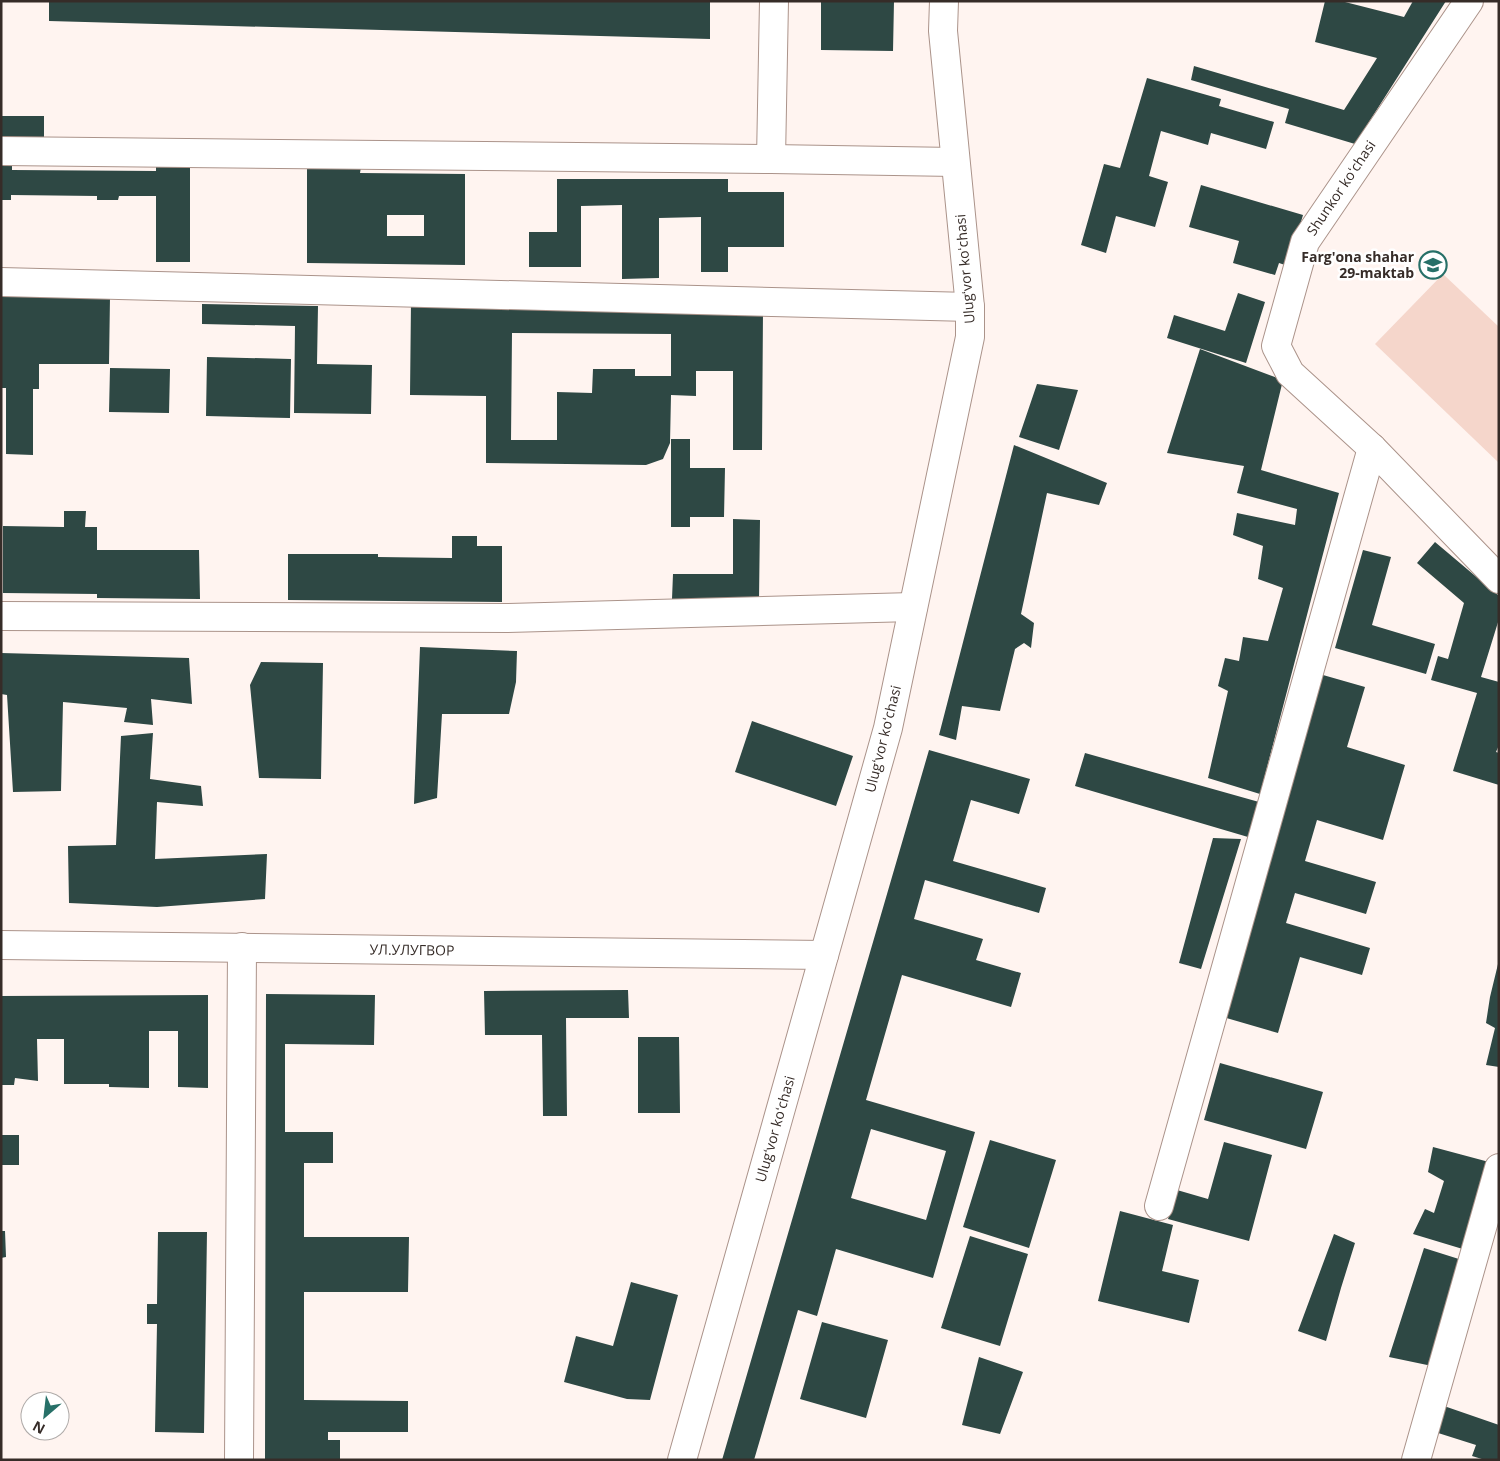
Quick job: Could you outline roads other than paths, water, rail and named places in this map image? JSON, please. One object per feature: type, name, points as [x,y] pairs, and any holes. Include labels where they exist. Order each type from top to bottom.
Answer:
[{"type":"street","points":[[771,159],[774,1]]},
{"type":"street","name":"Ulugʻvor koʻchasi","points":[[682,1460],[888,728],[970,336],[970,307],[943,31],[944,1]]},
{"type":"street","name":"Shunkor koʻchasi","points":[[1469,1],[1305,242],[1276,346],[1290,374],[1372,448],[1499,579]]},
{"type":"street","points":[[1,151],[955,162]]},
{"type":"street","points":[[1,282],[970,307]]},
{"type":"street","points":[[1159,1206],[1372,448]]},
{"type":"street","points":[[1,616],[507,618],[913,607]]},
{"type":"street","name":"УЛ.УЛУГВОР","points":[[1,945],[824,955]]},
{"type":"street","points":[[239,1460],[242,947]]},
{"type":"street","points":[[1416,1460],[1499,1168]]},
{"type":"place","name":"Farg'ona shahar 29-maktab","points":[[1433,265]]}]
